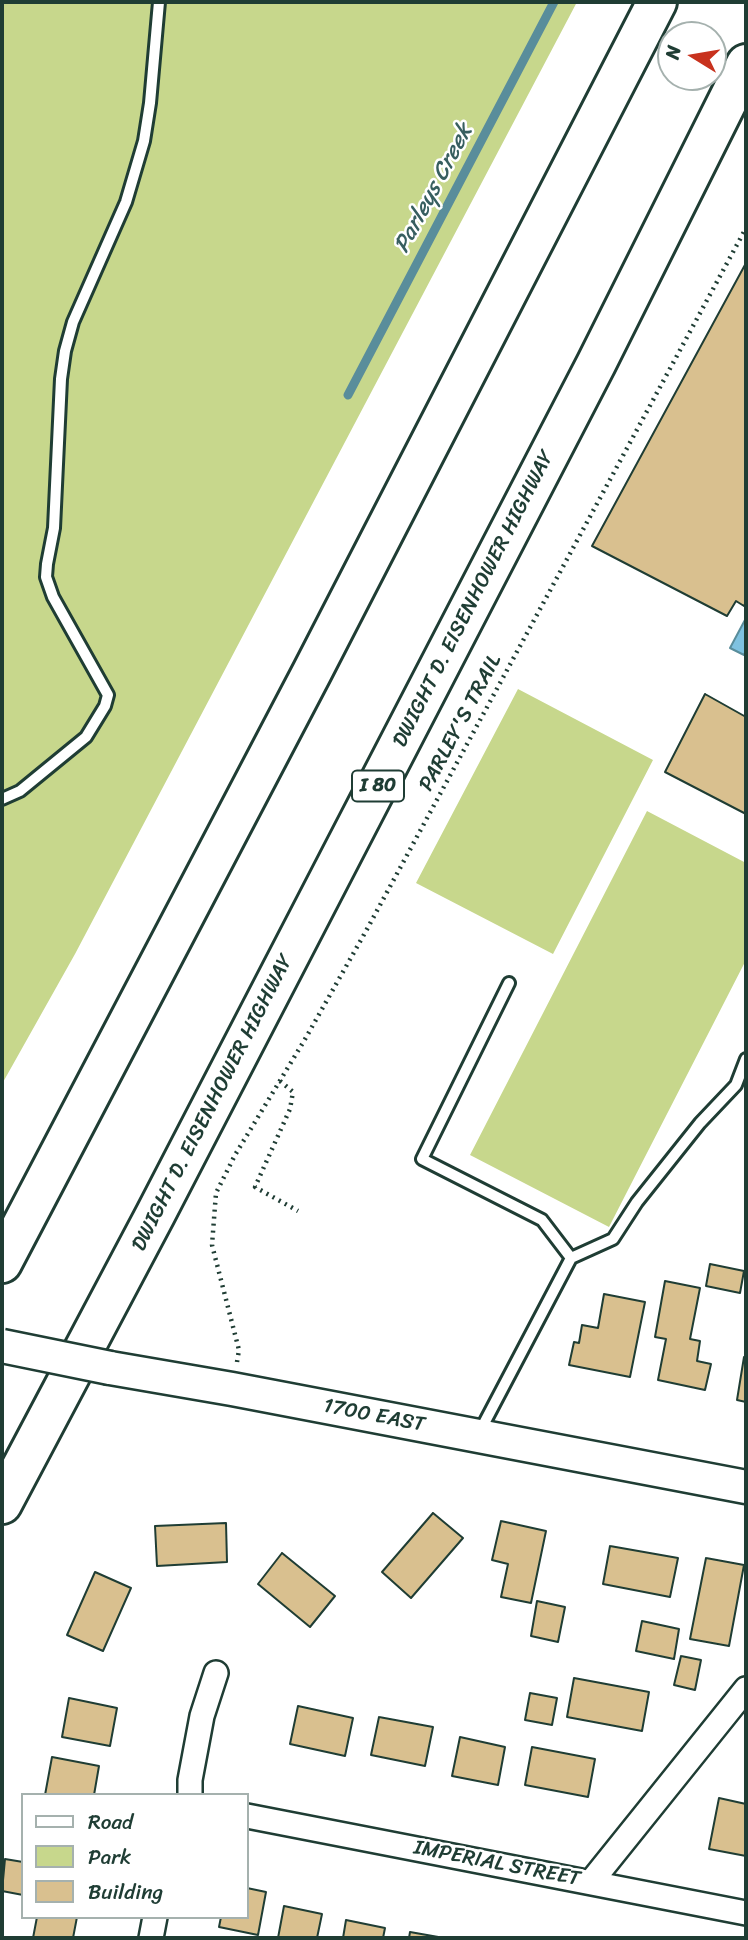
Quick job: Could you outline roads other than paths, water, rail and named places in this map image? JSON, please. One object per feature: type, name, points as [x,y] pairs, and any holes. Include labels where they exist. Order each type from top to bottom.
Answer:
[{"type":"highway","points":[[2,1263],[331,635],[657,2]]},
{"type":"highway","name":"DWIGHT D. EISENHOWER HIGHWAY","points":[[2,1504],[155,1215],[596,364],[746,64]]},
{"type":"street","name":"1700 EAST","points":[[2,1346],[746,1487]]},
{"type":"street","points":[[190,1793],[202,1716],[216,1673]]},
{"type":"street","points":[[591,1882],[746,1689]]},
{"type":"street","name":"IMPERIAL STREET","points":[[248,1816],[746,1913]]},
{"type":"street","points":[[151,1938],[155,1919]]},
{"type":"lane","points":[[2,799],[20,791],[86,737],[105,706],[108,695],[53,597],[46,577],[54,528],[61,379],[65,351],[73,322],[126,202],[144,141],[159,2]]},
{"type":"lane","points":[[509,982],[422,1158],[542,1220],[571,1258]]},
{"type":"lane","points":[[478,1435],[571,1258],[612,1239],[637,1202],[699,1123],[736,1085],[746,1059]]},
{"type":"water","points":[[746,618],[746,650],[744,655],[730,648]]},
{"type":"waterway","name":"Parleys Creek","points":[[348,395],[554,2]]}]
